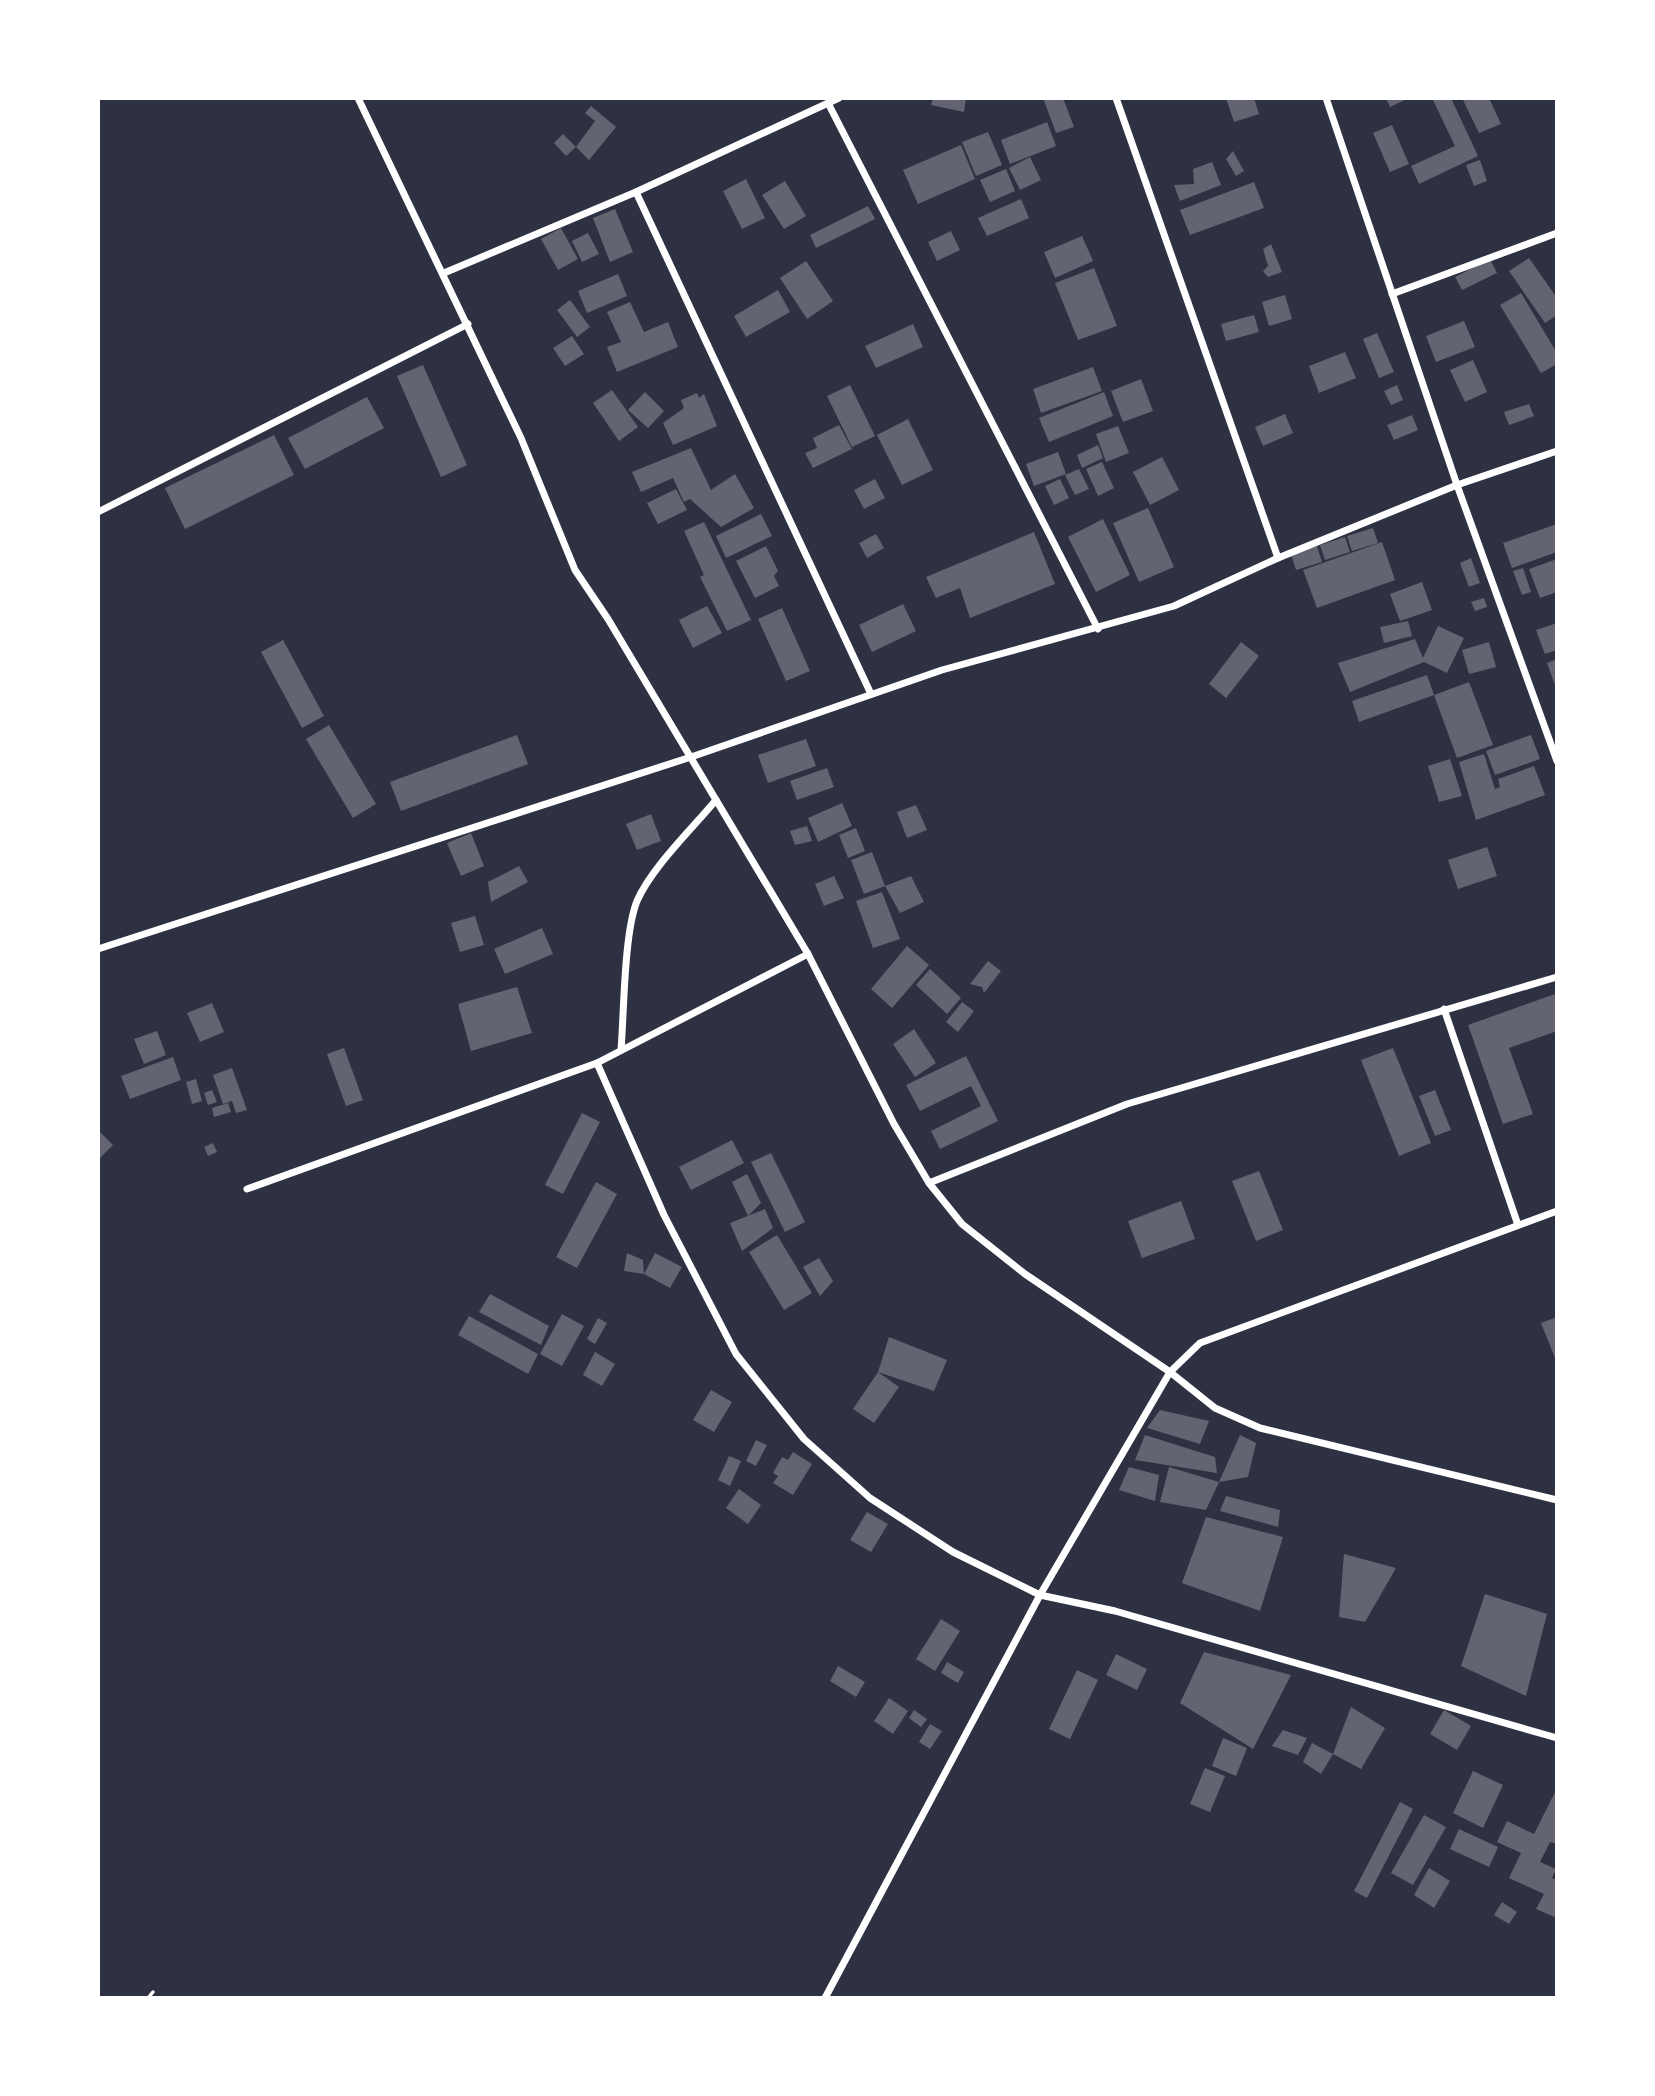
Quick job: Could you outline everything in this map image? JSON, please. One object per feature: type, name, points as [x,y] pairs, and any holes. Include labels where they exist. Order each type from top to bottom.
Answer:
[{"type":"street","points":[[358,98],[522,438],[575,570],[691,757],[808,954],[894,1124],[929,1182],[962,1224],[1025,1274],[1170,1372],[1215,1408],[1260,1428],[1557,1500]]},
{"type":"street","points":[[444,273],[636,192],[839,98]]},
{"type":"street","points":[[1116,98],[1278,558]]},
{"type":"street","points":[[1326,98],[1457,485],[1555,748],[1557,761]]},
{"type":"street","points":[[828,103],[1098,629]]},
{"type":"street","points":[[636,192],[871,694]]},
{"type":"street","points":[[1392,294],[1557,233]]},
{"type":"street","points":[[98,512],[468,324]]},
{"type":"street","points":[[98,949],[691,757],[942,670],[1174,606],[1278,558],[1457,485],[1557,451]]},
{"type":"street","points":[[621,1050],[631,922],[637,901],[649,881],[716,800]]},
{"type":"street","points":[[247,1189],[597,1062],[808,954]]},
{"type":"street","points":[[929,1182],[1127,1104],[1557,977]]},
{"type":"street","points":[[1444,1009],[1518,1225]]},
{"type":"street","points":[[597,1062],[670,1226],[736,1354],[768,1398],[804,1439],[870,1498],[953,1552],[1040,1595],[1115,1611],[1557,1738]]},
{"type":"street","points":[[825,1998],[1040,1595],[1170,1372],[1200,1343],[1557,1211]]},
{"type":"path","points":[[148,1998],[153,1992]]},
{"type":"building","points":[[933,98],[966,98],[964,112],[931,105]]},
{"type":"building","points":[[1043,98],[1063,98],[1074,127],[1056,133]]},
{"type":"building","points":[[1226,98],[1254,98],[1259,114],[1234,122]]},
{"type":"building","points":[[1386,98],[1409,98],[1390,107]]},
{"type":"building","points":[[1432,98],[1451,98],[1478,156],[1419,184],[1411,166],[1455,146]]},
{"type":"building","points":[[1462,98],[1489,98],[1501,124],[1479,133]]},
{"type":"building","points":[[591,106],[616,127],[589,160],[576,147],[595,121],[585,113]]},
{"type":"building","points":[[1047,122],[1056,146],[1010,164],[1001,140]]},
{"type":"building","points":[[1392,125],[1409,164],[1390,172],[1373,133]]},
{"type":"building","points":[[988,132],[1002,165],[976,176],[962,142]]},
{"type":"building","points":[[563,134],[576,147],[566,156],[554,143]]},
{"type":"building","points":[[961,145],[975,179],[918,204],[903,170]]},
{"type":"building","points":[[1233,151],[1244,171],[1236,176],[1226,159]]},
{"type":"building","points":[[1030,157],[1041,180],[1020,190],[1009,168]]},
{"type":"building","points":[[1480,160],[1487,181],[1474,186],[1466,165]]},
{"type":"building","points":[[1212,162],[1221,185],[1180,201],[1174,185],[1194,184],[1193,169]]},
{"type":"building","points":[[1006,169],[1015,191],[990,202],[980,180]]},
{"type":"building","points":[[746,179],[765,218],[742,229],[723,191]]},
{"type":"building","points":[[785,181],[806,216],[784,229],[762,195]]},
{"type":"building","points":[[1254,182],[1264,208],[1190,235],[1180,210]]},
{"type":"building","points":[[1021,199],[1029,218],[987,236],[978,218]]},
{"type":"building","points":[[868,206],[875,219],[816,248],[810,235]]},
{"type":"building","points":[[615,209],[633,252],[610,262],[593,218]]},
{"type":"building","points":[[561,228],[578,259],[558,270],[541,239]]},
{"type":"building","points":[[951,231],[960,250],[937,261],[928,242]]},
{"type":"building","points":[[588,233],[599,254],[582,262],[572,241]]},
{"type":"building","points":[[1082,236],[1093,261],[1055,278],[1044,252]]},
{"type":"building","points":[[1271,244],[1282,272],[1268,277],[1263,271],[1268,266],[1263,249]]},
{"type":"building","points":[[1529,258],[1557,298],[1557,315],[1545,323],[1509,271]]},
{"type":"building","points":[[1490,259],[1497,273],[1462,290],[1455,277]]},
{"type":"building","points":[[806,261],[833,301],[807,319],[780,278]]},
{"type":"building","points":[[1094,268],[1117,326],[1078,340],[1055,283]]},
{"type":"building","points":[[618,274],[627,296],[587,313],[578,291]]},
{"type":"building","points":[[778,290],[790,312],[746,337],[734,316]]},
{"type":"building","points":[[1521,293],[1557,353],[1557,364],[1541,373],[1500,305]]},
{"type":"building","points":[[1285,295],[1292,319],[1269,326],[1262,302]]},
{"type":"building","points":[[570,300],[590,327],[577,337],[557,310]]},
{"type":"building","points":[[630,302],[644,332],[668,322],[678,347],[617,372],[607,347],[621,342],[607,312]]},
{"type":"building","points":[[1254,315],[1259,332],[1226,341],[1221,324]]},
{"type":"building","points":[[1464,321],[1475,347],[1436,362],[1426,336]]},
{"type":"building","points":[[913,324],[923,347],[876,368],[865,346]]},
{"type":"building","points":[[1377,333],[1394,372],[1379,378],[1363,339]]},
{"type":"building","points":[[572,336],[584,354],[565,366],[553,348]]},
{"type":"building","points":[[1345,352],[1356,378],[1319,393],[1309,366]]},
{"type":"building","points":[[1473,360],[1487,392],[1465,402],[1450,370]]},
{"type":"building","points":[[423,365],[467,465],[441,477],[397,376]]},
{"type":"building","points":[[1093,367],[1102,391],[1041,413],[1033,389]]},
{"type":"building","points":[[1141,379],[1153,411],[1123,422],[1111,391]]},
{"type":"building","points":[[850,385],[875,436],[852,447],[827,396]]},
{"type":"building","points":[[1397,385],[1403,400],[1391,405],[1384,391]]},
{"type":"building","points":[[612,390],[638,427],[619,441],[593,403]]},
{"type":"building","points":[[645,392],[664,411],[648,428],[628,410]]},
{"type":"building","points":[[1104,392],[1113,416],[1049,442],[1039,418]]},
{"type":"building","points":[[697,393],[699,398],[704,394],[717,426],[673,445],[663,423],[684,408],[681,400]]},
{"type":"building","points":[[367,397],[384,428],[305,469],[288,438]]},
{"type":"building","points":[[1529,404],[1534,416],[1509,425],[1504,412]]},
{"type":"building","points":[[1285,414],[1293,433],[1263,446],[1255,427]]},
{"type":"building","points":[[1412,415],[1418,430],[1394,440],[1387,425]]},
{"type":"building","points":[[908,419],[933,470],[902,485],[877,435]]},
{"type":"building","points":[[839,425],[852,449],[813,468],[805,453],[817,448],[813,438]]},
{"type":"building","points":[[1118,426],[1129,453],[1106,462],[1096,434]]},
{"type":"building","points":[[274,435],[294,475],[185,529],[165,488]]},
{"type":"building","points":[[1098,445],[1103,458],[1082,468],[1077,455]]},
{"type":"building","points":[[691,448],[711,490],[735,474],[754,508],[721,527],[690,499],[684,502],[673,478],[641,492],[632,472]]},
{"type":"building","points":[[1058,452],[1066,474],[1034,486],[1026,464]]},
{"type":"building","points":[[1162,457],[1179,490],[1150,505],[1133,472]]},
{"type":"building","points":[[1102,462],[1114,488],[1098,496],[1086,469]]},
{"type":"building","points":[[1079,469],[1089,489],[1075,495],[1065,475]]},
{"type":"building","points":[[875,479],[885,498],[864,509],[854,490]]},
{"type":"building","points":[[1060,479],[1069,498],[1054,505],[1045,486]]},
{"type":"building","points":[[676,489],[687,510],[658,524],[647,503]]},
{"type":"building","points":[[1148,508],[1174,567],[1139,582],[1113,523]]},
{"type":"building","points":[[761,514],[772,536],[726,558],[716,536]]},
{"type":"building","points":[[1103,519],[1130,575],[1096,592],[1068,537]]},
{"type":"building","points":[[704,522],[751,620],[727,631],[700,577],[704,575],[684,531]]},
{"type":"building","points":[[1557,524],[1557,552],[1512,568],[1503,543]]},
{"type":"building","points":[[1373,528],[1378,543],[1352,551],[1347,536]]},
{"type":"building","points":[[1034,532],[1055,584],[970,618],[960,588],[936,598],[926,577]]},
{"type":"building","points":[[876,534],[884,548],[867,558],[859,543]]},
{"type":"building","points":[[1345,537],[1350,552],[1325,560],[1320,545]]},
{"type":"building","points":[[1382,542],[1395,580],[1317,608],[1303,570]]},
{"type":"building","points":[[766,546],[778,571],[774,576],[779,586],[755,598],[736,561]]},
{"type":"building","points":[[1317,546],[1322,562],[1296,570],[1291,554]]},
{"type":"building","points":[[1471,558],[1480,583],[1469,587],[1460,563]]},
{"type":"building","points":[[1557,559],[1557,592],[1540,598],[1529,569]]},
{"type":"building","points":[[1523,568],[1531,592],[1522,595],[1513,571]]},
{"type":"building","points":[[1422,582],[1432,610],[1400,621],[1390,594]]},
{"type":"building","points":[[1484,598],[1487,607],[1475,611],[1471,602]]},
{"type":"building","points":[[903,604],[916,631],[872,652],[859,625]]},
{"type":"building","points":[[707,606],[722,633],[693,648],[679,620]]},
{"type":"building","points":[[782,608],[810,671],[786,681],[758,619]]},
{"type":"building","points":[[1408,621],[1412,636],[1384,643],[1380,627]]},
{"type":"building","points":[[1557,623],[1557,650],[1545,654],[1536,630]]},
{"type":"building","points":[[1438,626],[1464,638],[1447,673],[1424,662],[1350,692],[1338,663],[1415,639],[1423,658]]},
{"type":"building","points":[[283,640],[324,716],[302,728],[261,652]]},
{"type":"building","points":[[1241,642],[1259,656],[1226,698],[1209,684]]},
{"type":"building","points":[[1489,642],[1496,667],[1469,674],[1462,650]]},
{"type":"building","points":[[1557,659],[1557,691],[1547,663]]},
{"type":"building","points":[[1427,675],[1434,695],[1359,722],[1352,701]]},
{"type":"building","points":[[1469,682],[1493,745],[1457,758],[1434,695]]},
{"type":"building","points":[[329,725],[376,804],[353,818],[306,739]]},
{"type":"building","points":[[517,735],[528,764],[401,811],[390,782]]},
{"type":"building","points":[[1531,735],[1540,759],[1495,775],[1486,751]]},
{"type":"building","points":[[806,739],[816,766],[768,783],[758,755]]},
{"type":"building","points":[[1484,754],[1495,789],[1500,787],[1498,779],[1534,766],[1545,795],[1476,820],[1459,762]]},
{"type":"building","points":[[1450,759],[1462,796],[1439,802],[1428,766]]},
{"type":"building","points":[[827,768],[834,787],[797,800],[790,781]]},
{"type":"building","points":[[842,803],[852,826],[818,842],[808,818]]},
{"type":"building","points":[[916,805],[927,830],[907,838],[897,812]]},
{"type":"building","points":[[651,814],[661,841],[637,850],[626,824]]},
{"type":"building","points":[[807,826],[812,841],[795,845],[790,831]]},
{"type":"building","points":[[856,828],[865,851],[848,858],[839,835]]},
{"type":"building","points":[[471,833],[484,866],[461,876],[447,843]]},
{"type":"building","points":[[1487,847],[1497,876],[1458,889],[1448,860]]},
{"type":"building","points":[[872,852],[885,886],[864,894],[851,860]]},
{"type":"building","points":[[519,866],[528,882],[491,902],[488,882]]},
{"type":"building","points":[[834,876],[844,898],[824,906],[815,884]]},
{"type":"building","points":[[911,876],[924,902],[900,913],[885,886]]},
{"type":"building","points":[[882,892],[900,939],[873,948],[856,901]]},
{"type":"building","points":[[475,916],[484,945],[460,952],[451,923]]},
{"type":"building","points":[[542,928],[553,954],[505,974],[494,949]]},
{"type":"building","points":[[907,946],[929,965],[892,1008],[871,989]]},
{"type":"building","points":[[988,961],[1001,971],[984,993],[982,987],[970,984]]},
{"type":"building","points":[[930,969],[961,998],[947,1014],[916,985]]},
{"type":"building","points":[[517,987],[532,1033],[471,1051],[458,1004]]},
{"type":"building","points":[[1555,994],[1557,1031],[1509,1048],[1533,1114],[1503,1124],[1468,1025]]},
{"type":"building","points":[[962,1002],[974,1011],[958,1032],[946,1022]]},
{"type":"building","points":[[212,1003],[224,1032],[200,1042],[187,1013]]},
{"type":"building","points":[[914,1029],[936,1063],[915,1077],[893,1044]]},
{"type":"building","points":[[157,1031],[166,1055],[144,1064],[134,1039]]},
{"type":"building","points":[[344,1048],[363,1100],[346,1106],[327,1054]]},
{"type":"building","points":[[1393,1048],[1431,1143],[1399,1156],[1361,1060]]},
{"type":"building","points":[[966,1056],[998,1121],[940,1149],[931,1131],[981,1106],[971,1086],[920,1111],[906,1085]]},
{"type":"building","points":[[173,1057],[181,1080],[130,1099],[121,1076]]},
{"type":"building","points":[[232,1068],[247,1110],[236,1113],[232,1101],[223,1104],[213,1075]]},
{"type":"building","points":[[196,1079],[202,1101],[192,1104],[186,1082]]},
{"type":"building","points":[[212,1090],[217,1102],[208,1105],[204,1093]]},
{"type":"building","points":[[1435,1090],[1451,1130],[1435,1136],[1419,1096]]},
{"type":"building","points":[[228,1103],[231,1112],[214,1117],[212,1108]]},
{"type":"building","points":[[582,1113],[600,1122],[563,1194],[545,1185]]},
{"type":"building","points":[[98,1130],[113,1145],[98,1160]]},
{"type":"building","points":[[732,1140],[744,1163],[691,1190],[679,1167]]},
{"type":"building","points":[[213,1143],[217,1152],[208,1156],[204,1147]]},
{"type":"building","points":[[771,1153],[805,1222],[785,1232],[751,1162]]},
{"type":"building","points":[[1259,1171],[1283,1230],[1256,1241],[1232,1181]]},
{"type":"building","points":[[747,1174],[761,1203],[748,1216],[732,1182]]},
{"type":"building","points":[[596,1182],[617,1194],[577,1268],[556,1257]]},
{"type":"building","points":[[1181,1201],[1195,1239],[1142,1258],[1128,1221]]},
{"type":"building","points":[[765,1209],[773,1228],[742,1251],[730,1223]]},
{"type":"building","points":[[777,1235],[812,1293],[784,1310],[749,1252]]},
{"type":"building","points":[[627,1253],[643,1260],[644,1274],[624,1271]]},
{"type":"building","points":[[655,1253],[682,1267],[670,1288],[644,1274]]},
{"type":"building","points":[[819,1258],[833,1281],[820,1296],[803,1267]]},
{"type":"building","points":[[490,1294],[549,1326],[541,1345],[479,1312]]},
{"type":"building","points":[[562,1314],[584,1326],[562,1366],[540,1354]]},
{"type":"building","points":[[469,1316],[538,1354],[528,1374],[458,1335]]},
{"type":"building","points":[[1557,1317],[1557,1363],[1541,1323]]},
{"type":"building","points":[[598,1318],[607,1323],[595,1344],[587,1339]]},
{"type":"building","points":[[889,1337],[947,1360],[934,1391],[878,1372]]},
{"type":"building","points":[[595,1352],[615,1364],[602,1386],[583,1375]]},
{"type":"building","points":[[878,1372],[899,1387],[874,1423],[853,1409]]},
{"type":"building","points":[[711,1390],[732,1402],[714,1432],[693,1420]]},
{"type":"building","points":[[1160,1410],[1209,1421],[1200,1444],[1147,1428]]},
{"type":"building","points":[[1145,1435],[1215,1457],[1217,1473],[1135,1460]]},
{"type":"building","points":[[1240,1435],[1256,1443],[1248,1477],[1219,1482]]},
{"type":"building","points":[[756,1440],[767,1445],[756,1466],[746,1461]]},
{"type":"building","points":[[793,1452],[812,1464],[793,1495],[773,1483],[778,1476],[773,1473],[782,1457],[788,1460]]},
{"type":"building","points":[[729,1456],[741,1461],[730,1486],[718,1480]]},
{"type":"building","points":[[1129,1467],[1159,1475],[1155,1501],[1119,1490]]},
{"type":"building","points":[[1169,1467],[1219,1482],[1206,1510],[1160,1502]]},
{"type":"building","points":[[739,1489],[761,1505],[748,1524],[726,1508]]},
{"type":"building","points":[[1226,1496],[1280,1510],[1278,1527],[1220,1511]]},
{"type":"building","points":[[867,1512],[888,1524],[871,1552],[850,1540]]},
{"type":"building","points":[[1206,1517],[1283,1537],[1260,1611],[1182,1583]]},
{"type":"building","points":[[1344,1554],[1396,1568],[1365,1622],[1339,1617]]},
{"type":"building","points":[[1485,1594],[1547,1614],[1526,1696],[1461,1666]]},
{"type":"building","points":[[941,1619],[960,1631],[935,1671],[916,1659]]},
{"type":"building","points":[[1204,1652],[1291,1675],[1253,1749],[1180,1703]]},
{"type":"building","points":[[1116,1654],[1147,1669],[1137,1690],[1106,1675]]},
{"type":"building","points":[[947,1662],[964,1672],[958,1683],[941,1673]]},
{"type":"building","points":[[838,1666],[865,1682],[856,1697],[830,1681]]},
{"type":"building","points":[[1077,1670],[1098,1680],[1070,1739],[1049,1729]]},
{"type":"building","points":[[889,1698],[908,1711],[893,1734],[874,1721]]},
{"type":"building","points":[[1351,1707],[1385,1728],[1361,1769],[1333,1754]]},
{"type":"building","points":[[914,1710],[927,1719],[921,1727],[909,1718]]},
{"type":"building","points":[[1444,1710],[1471,1726],[1457,1750],[1430,1734]]},
{"type":"building","points":[[930,1724],[942,1731],[930,1749],[919,1742]]},
{"type":"building","points":[[1283,1730],[1307,1738],[1298,1755],[1272,1746]]},
{"type":"building","points":[[1223,1738],[1247,1748],[1236,1776],[1212,1766]]},
{"type":"building","points":[[1312,1743],[1333,1754],[1321,1774],[1303,1762]]},
{"type":"building","points":[[1205,1768],[1225,1776],[1210,1812],[1190,1804]]},
{"type":"building","points":[[1473,1771],[1503,1785],[1483,1828],[1453,1813]]},
{"type":"building","points":[[1557,1788],[1557,1844],[1550,1842],[1540,1862],[1556,1869],[1552,1878],[1557,1880],[1557,1918],[1536,1909],[1544,1894],[1509,1878],[1521,1853],[1497,1842],[1507,1821],[1534,1834]]},
{"type":"building","points":[[1400,1802],[1413,1809],[1367,1898],[1354,1891]]},
{"type":"building","points":[[1424,1815],[1446,1827],[1413,1885],[1391,1873]]},
{"type":"building","points":[[1459,1829],[1498,1847],[1489,1867],[1450,1849]]},
{"type":"building","points":[[1429,1868],[1450,1881],[1434,1908],[1414,1895]]},
{"type":"building","points":[[1502,1902],[1517,1912],[1509,1924],[1494,1915]]}]
